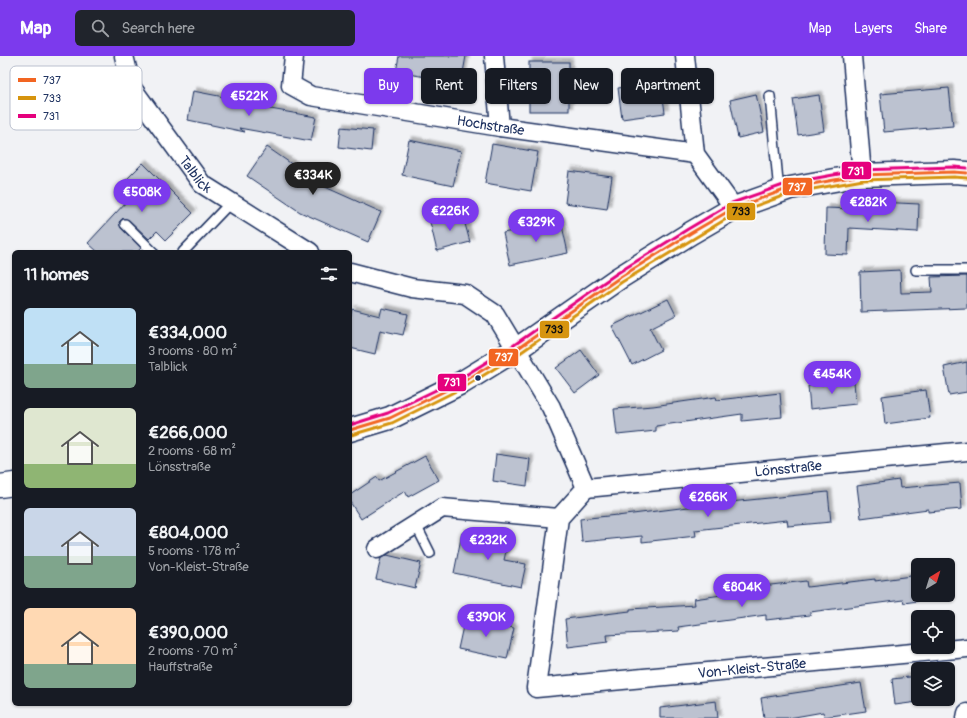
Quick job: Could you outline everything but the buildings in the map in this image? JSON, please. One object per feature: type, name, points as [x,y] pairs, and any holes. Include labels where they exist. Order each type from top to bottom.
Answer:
[{"type":"street","name":"Talblick","points":[[124,56],[126,66]]},
{"type":"street","name":"Hochstraße","points":[[294,56],[290,85],[311,96],[500,127],[695,154]]},
{"type":"street","points":[[494,56],[500,127]]},
{"type":"street","points":[[685,56],[695,154],[734,208]]},
{"type":"street","points":[[852,56],[862,175]]},
{"type":"street","name":"Talblick","points":[[142,102],[202,184],[307,250]]},
{"type":"street","points":[[352,429],[390,418],[463,382],[517,349],[619,278],[734,208],[790,188],[862,175],[954,172],[967,173]]},
{"type":"street","points":[[352,273],[412,288],[465,294],[495,314],[551,407],[586,488],[559,518],[442,508],[378,549]]},
{"type":"street","name":"Lönsstraße","points":[[586,488],[967,451]]},
{"type":"street","points":[[0,486],[12,484]]},
{"type":"street","name":"Von-Kleist-Straße","points":[[559,518],[536,688],[967,648]]},
{"type":"street","points":[[966,718],[967,713]]},
{"type":"lane","points":[[770,96],[779,192]]},
{"type":"lane","points":[[185,250],[231,202]]},
{"type":"lane","points":[[125,224],[151,250]]},
{"type":"lane","points":[[916,270],[967,270]]},
{"type":"lane","points":[[416,525],[430,553]]},
{"type":"transit line","name":"731","points":[[352,424],[388,413],[461,378],[514,345],[616,274],[732,203],[789,183],[861,170],[954,167],[967,168]]},
{"type":"transit line","name":"737","points":[[352,429],[390,418],[463,382],[517,349],[619,278],[734,208],[790,188],[862,175],[954,172],[967,173]]},
{"type":"transit line","name":"733","points":[[352,435],[392,423],[466,386],[520,353],[622,282],[736,213],[791,193],[863,180],[954,177],[967,178]]}]
